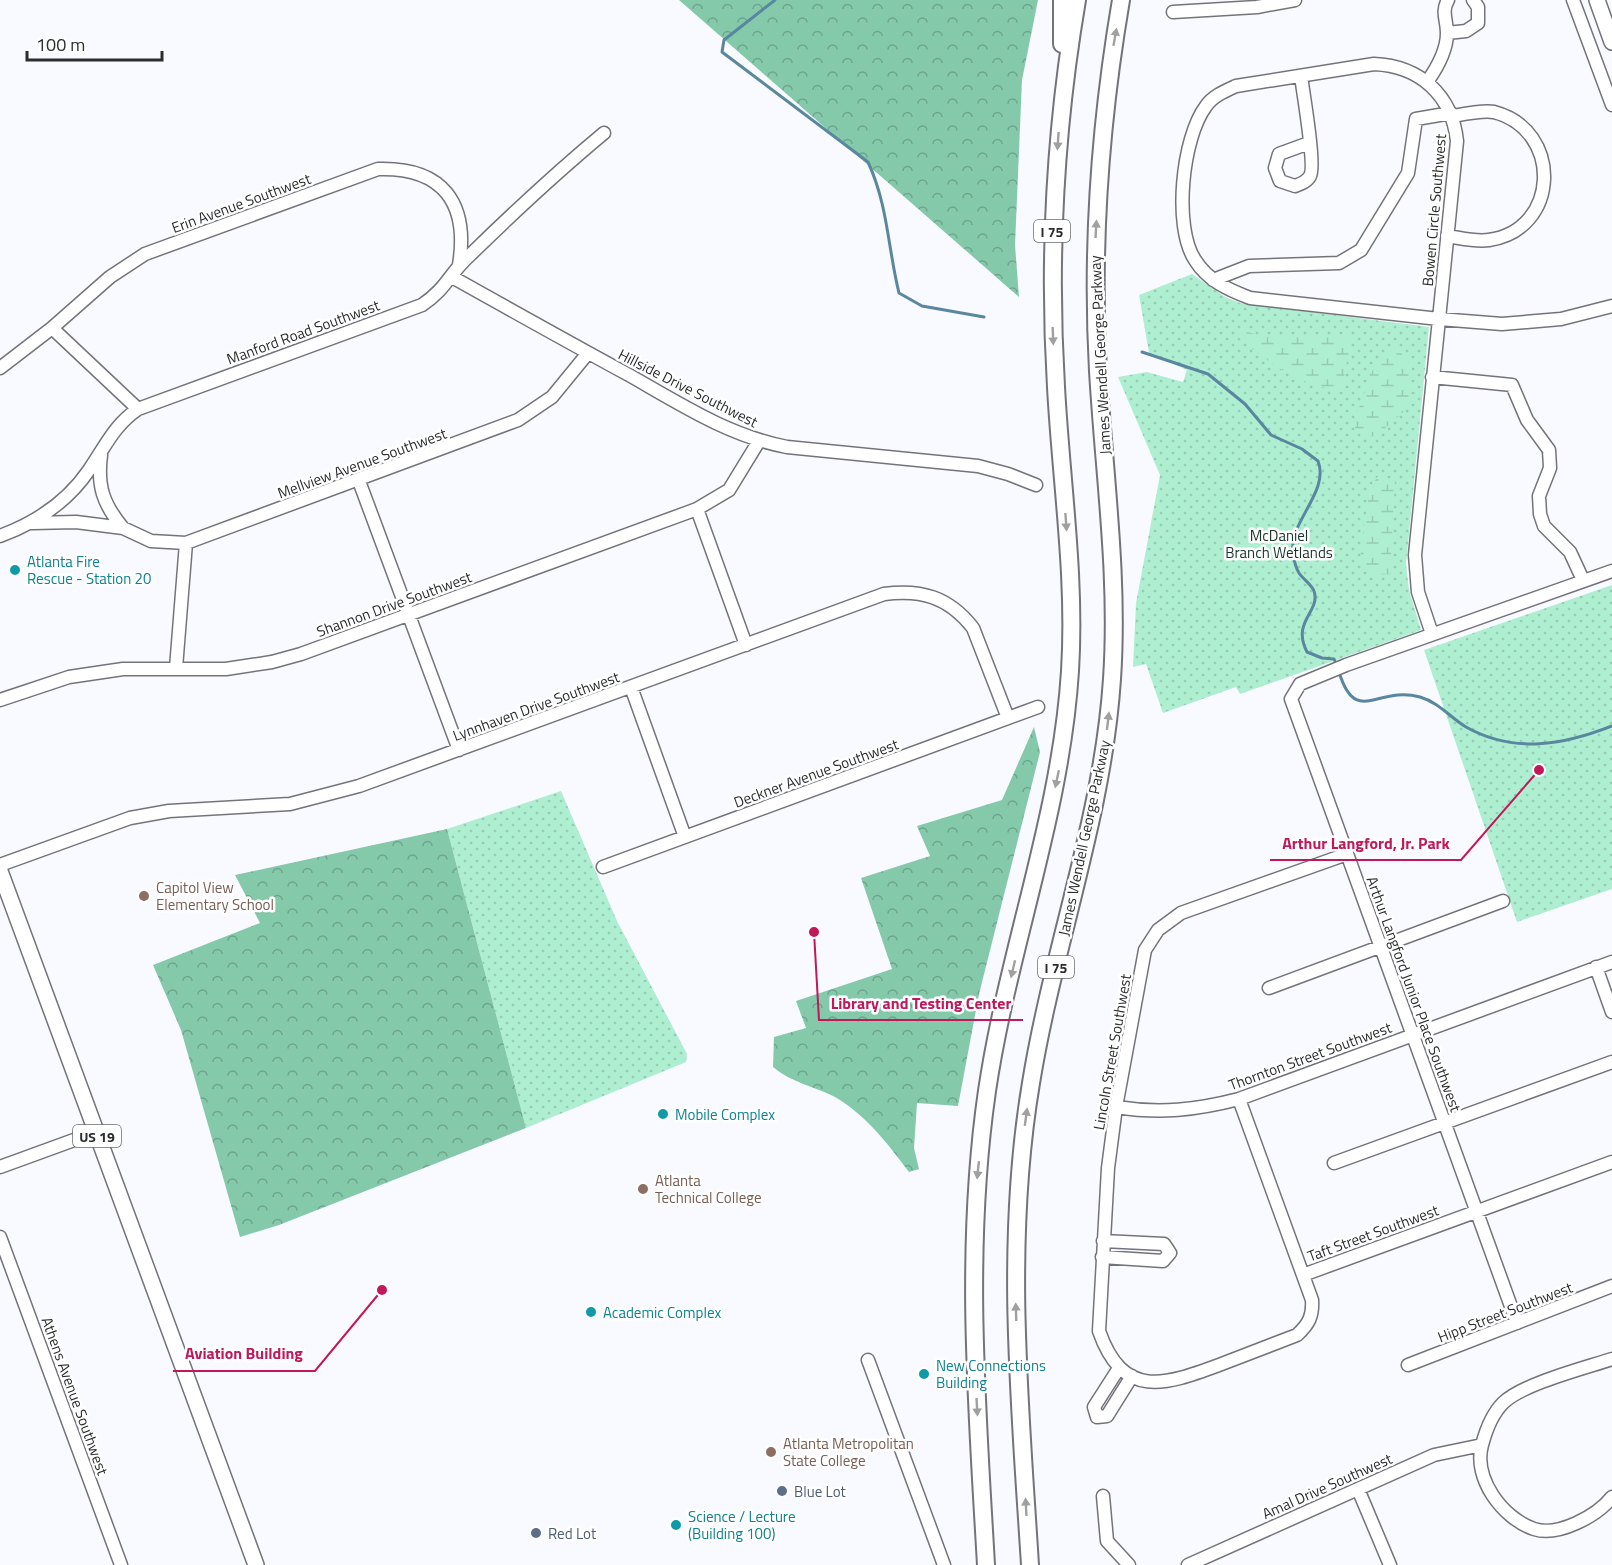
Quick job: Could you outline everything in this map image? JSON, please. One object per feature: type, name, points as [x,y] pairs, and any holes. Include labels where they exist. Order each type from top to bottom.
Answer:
[{"type":"highway","points":[[1062,0],[1062,101]]},
{"type":"highway","name":"I 75","points":[[986,1565],[973,1313],[973,1246],[979,1161],[988,1086],[999,1029],[1060,765],[1071,667],[1069,573],[1056,394],[1052,296],[1054,192],[1062,101],[1077,0]]},
{"type":"highway","name":"James Wendell George Parkway","points":[[1030,1565],[1018,1359],[1015,1244],[1021,1149],[1031,1083],[1095,799],[1111,700],[1114,592],[1098,372],[1095,238],[1106,98],[1121,0]]},
{"type":"main road","points":[[1597,0],[1612,42]]},
{"type":"main road","name":"US 19","points":[[0,871],[256,1565]]},
{"type":"street","points":[[1173,12],[1195,5],[1257,7],[1295,0]]},
{"type":"street","points":[[1427,82],[1441,61],[1447,33],[1444,7],[1448,0]]},
{"type":"street","points":[[1447,33],[1466,32],[1478,23],[1478,7],[1473,0]]},
{"type":"street","points":[[1573,0],[1612,105]]},
{"type":"street","name":"Bowen Circle Southwest","points":[[1432,634],[1418,592],[1414,555],[1432,377],[1439,319],[1448,236],[1457,141],[1452,114],[1444,99],[1427,82],[1406,69],[1374,64],[1236,86],[1222,92],[1207,104],[1199,117],[1186,172],[1182,217],[1189,250],[1196,262],[1213,280],[1228,290],[1250,298],[1439,319],[1502,324],[1561,319],[1612,306]]},
{"type":"street","points":[[1301,76],[1309,143]]},
{"type":"street","points":[[1213,280],[1249,266],[1339,263],[1361,250],[1408,173],[1416,119],[1493,112],[1517,123],[1536,144],[1545,162],[1545,183],[1538,206],[1518,229],[1491,240],[1477,241],[1448,236]]},
{"type":"street","name":"Manford Road Southwest","points":[[0,536],[30,523],[72,491],[117,426],[138,409],[422,305],[440,293],[459,265],[545,182],[604,133]]},
{"type":"street","name":"Erin Avenue Southwest","points":[[0,368],[52,328],[110,277],[146,254],[378,169],[399,169],[417,173],[435,183],[448,195],[458,210],[462,225],[459,265]]},
{"type":"street","name":"Hillside Drive Southwest","points":[[452,277],[733,431],[759,441],[787,447],[978,466],[1036,485]]},
{"type":"street","points":[[52,328],[138,409]]},
{"type":"street","name":"Mellview Avenue Southwest","points":[[30,523],[76,522],[123,528],[151,541],[186,543],[359,481],[518,420],[552,397],[588,353]]},
{"type":"street","points":[[1432,377],[1512,385],[1527,420],[1549,450],[1550,468],[1539,496],[1540,514],[1545,526],[1570,552],[1583,580]]},
{"type":"street","name":"Shannon Drive Southwest","points":[[0,700],[69,677],[123,669],[226,669],[272,662],[408,615],[697,509],[729,490],[759,441]]},
{"type":"street","name":"Mellview Avenue Southwest","points":[[101,451],[99,474],[101,495],[109,512],[123,528]]},
{"type":"street","points":[[359,481],[459,750]]},
{"type":"street","points":[[697,509],[746,645]]},
{"type":"street","points":[[176,668],[186,543]]},
{"type":"street","name":"Arthur Langford Junior Place Southwest","points":[[1517,1323],[1291,699],[1300,684],[1346,664],[1612,571]]},
{"type":"street","name":"Lynnhaven Drive Southwest","points":[[0,865],[129,818],[169,811],[301,802],[359,786],[884,594],[906,591],[927,594],[953,606],[973,627],[1008,718]]},
{"type":"street","points":[[631,687],[686,837]]},
{"type":"street","name":"Deckner Avenue Southwest","points":[[603,867],[1038,707]]},
{"type":"street","name":"Lincoln Street Southwest","points":[[1132,1376],[1119,1368],[1106,1351],[1099,1331],[1102,1241],[1116,1107],[1144,950],[1158,930],[1181,913],[1347,854]]},
{"type":"street","points":[[1269,988],[1503,901]]},
{"type":"street","name":"Thornton Street Southwest","points":[[1116,1107],[1145,1112],[1175,1112],[1239,1099],[1612,962]]},
{"type":"street","points":[[1596,968],[1612,1012]]},
{"type":"street","points":[[1334,1163],[1612,1062]]},
{"type":"street","points":[[1239,1099],[1303,1275]]},
{"type":"street","points":[[0,1167],[96,1132]]},
{"type":"street","name":"Taft Street Southwest","points":[[1132,1376],[1155,1383],[1175,1381],[1297,1335],[1308,1325],[1312,1311],[1303,1275],[1612,1162]]},
{"type":"street","name":"Athens Avenue Southwest","points":[[0,1237],[121,1565]]},
{"type":"street","points":[[1102,1241],[1164,1244],[1169,1248],[1170,1253],[1163,1261],[1102,1257]]},
{"type":"street","name":"Hipp Street Southwest","points":[[1408,1365],[1612,1286]]},
{"type":"street","points":[[1612,1359],[1529,1388],[1503,1402],[1487,1427],[1479,1456],[1488,1490],[1506,1513],[1535,1530],[1565,1528],[1590,1518],[1612,1497]]},
{"type":"street","points":[[868,1360],[944,1565]]},
{"type":"street","points":[[1119,1368],[1094,1407],[1097,1417],[1107,1416],[1132,1376]]},
{"type":"street","name":"Amal Drive Southwest","points":[[1188,1565],[1434,1455],[1482,1445]]},
{"type":"street","points":[[1358,1489],[1390,1565]]},
{"type":"street","points":[[1103,1496],[1107,1541],[1129,1565]]},
{"type":"green space","points":[[679,0],[1038,0],[1022,80],[1015,245],[1019,297]]},
{"type":"green space","name":"McDaniel Branch Wetlands","points":[[1192,274],[1225,297],[1240,303],[1429,327],[1406,564],[1409,590],[1421,630],[1240,694],[1236,687],[1163,713],[1146,664],[1133,667],[1136,603],[1160,475],[1118,377],[1147,372],[1183,382],[1187,370],[1149,353],[1139,295]]},
{"type":"green space","points":[[1241,330],[1265,337],[1353,334],[1341,390],[1313,384],[1286,372],[1239,338]]},
{"type":"green space","points":[[1397,348],[1412,367],[1408,408],[1376,436],[1362,437],[1355,428],[1356,416],[1376,361]]},
{"type":"green space","points":[[1378,476],[1395,482],[1390,574],[1368,575],[1360,551],[1370,488]]},
{"type":"green space","points":[[1612,585],[1612,889],[1517,922],[1424,650]]},
{"type":"green space","points":[[1034,727],[1040,752],[979,994],[958,1106],[917,1103],[914,1148],[919,1169],[909,1172],[876,1131],[857,1112],[835,1097],[788,1077],[773,1067],[774,1037],[806,1028],[796,1001],[892,969],[861,878],[930,856],[917,826],[1002,800]]},
{"type":"green space","points":[[561,791],[617,921],[687,1054],[686,1062],[526,1128],[447,829]]},
{"type":"green space","points":[[447,829],[526,1128],[279,1225],[240,1237],[181,1030],[153,965],[260,923],[235,875]]},
{"type":"waterway","points":[[775,0],[724,40],[722,52],[868,162],[880,194],[899,293],[922,306],[984,317]]},
{"type":"waterway","points":[[1142,352],[1208,374],[1245,404],[1271,435],[1302,449],[1318,461],[1320,470],[1317,489],[1297,528],[1293,551],[1297,570],[1313,588],[1315,598],[1302,632],[1307,652],[1322,658],[1334,659],[1337,666]]},
{"type":"waterway","points":[[1339,672],[1346,688],[1353,697],[1361,701],[1405,695],[1420,697],[1439,706],[1466,727],[1502,741],[1521,744],[1557,742],[1612,726]]},
{"type":"place","name":"Atlanta Fire Rescue - Station 20","points":[[15,570]]},
{"type":"place","name":"Arthur Langford, Jr. Park","points":[[1539,770]]},
{"type":"place","name":"Capitol View Elementary School","points":[[144,896]]},
{"type":"place","name":"Library and Testing Center","points":[[814,932]]},
{"type":"place","name":"Mobile Complex","points":[[663,1114]]},
{"type":"place","name":"Atlanta Technical College","points":[[643,1189]]},
{"type":"place","name":"Aviation Building","points":[[382,1290]]},
{"type":"place","name":"Academic Complex","points":[[591,1312]]},
{"type":"place","name":"New Connections Building","points":[[924,1374]]},
{"type":"place","name":"Atlanta Metropolitan State College","points":[[771,1452]]},
{"type":"place","name":"Blue Lot","points":[[782,1491]]},
{"type":"place","name":"Science / Lecture (Building 100)","points":[[676,1525]]},
{"type":"place","name":"Red Lot","points":[[536,1533]]}]
